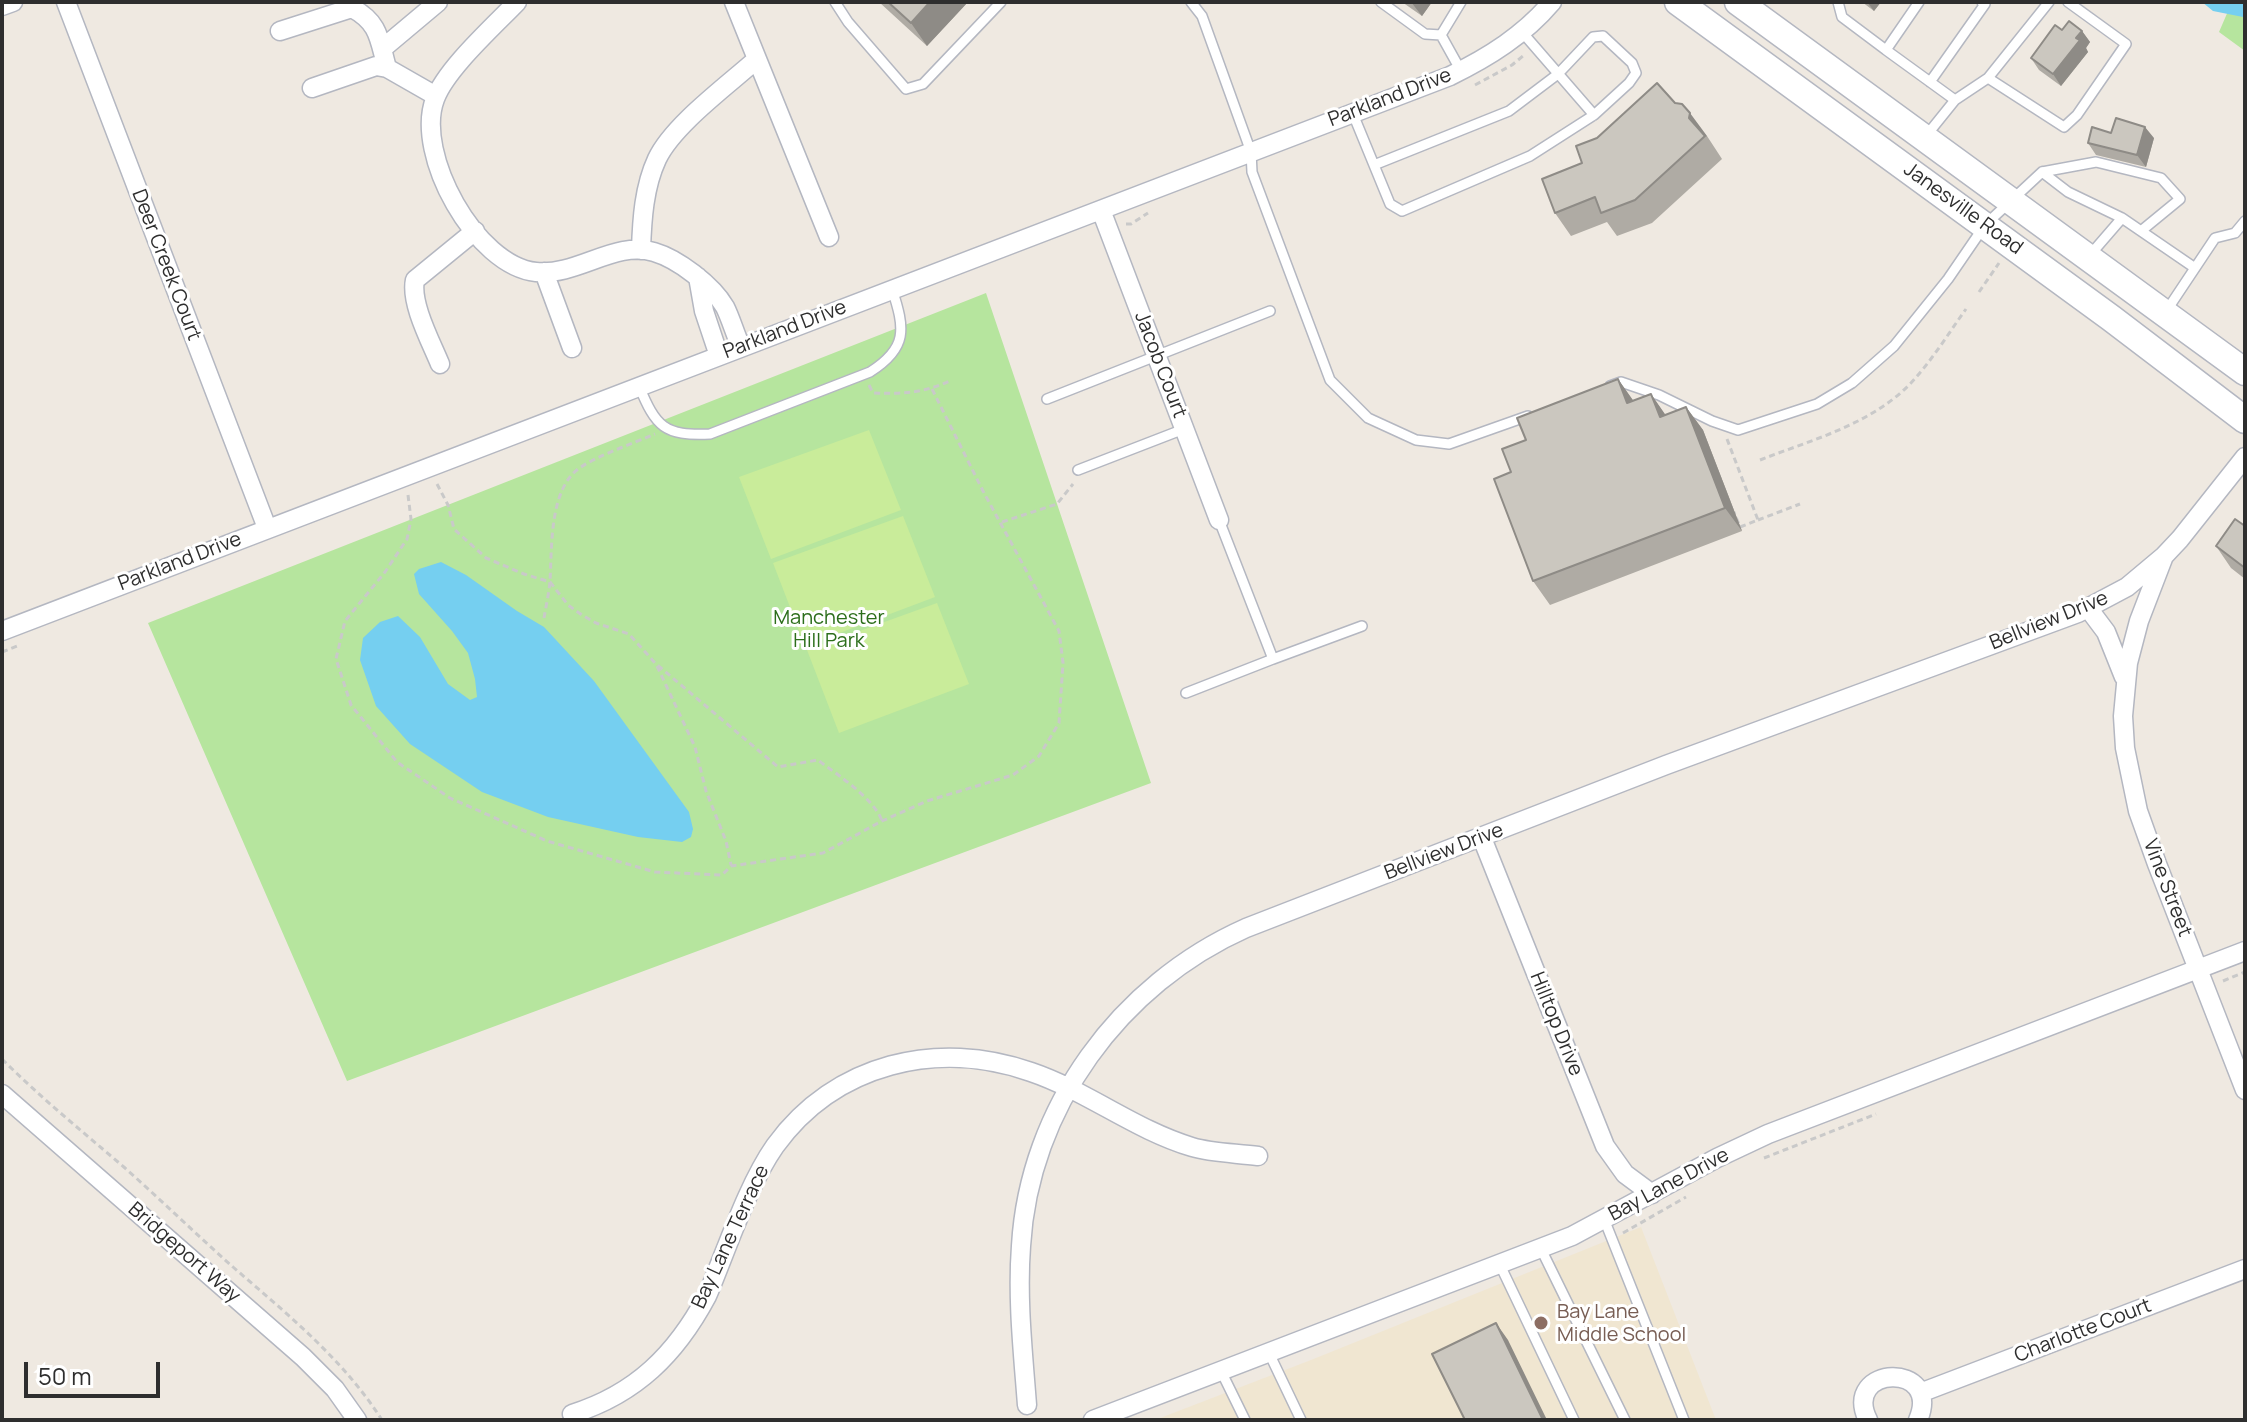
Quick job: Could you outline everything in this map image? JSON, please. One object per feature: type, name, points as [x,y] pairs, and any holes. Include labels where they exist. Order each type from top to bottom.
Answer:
[{"type":"main road","name":"Janesville Road","points":[[1678,2],[1985,225],[2245,420]]},
{"type":"main road","name":"Janesville Road","points":[[1744,4],[2245,372]]},
{"type":"street","points":[[2,6],[13,2]]},
{"type":"street","name":"Deer Creek Court","points":[[66,2],[267,528]]},
{"type":"street","points":[[382,49],[438,2]]},
{"type":"street","points":[[517,2],[441,87],[431,115],[436,160],[463,215],[487,247],[507,262],[528,271],[561,272],[619,251],[653,251],[671,259],[698,277],[724,305],[741,347]]},
{"type":"street","points":[[734,2],[829,237]]},
{"type":"street","name":"Parkland Drive","points":[[2,631],[1461,71],[1480,62],[1522,32],[1552,2]]},
{"type":"street","points":[[280,31],[352,8],[368,16],[377,32],[387,68]]},
{"type":"street","points":[[641,250],[642,216],[657,158],[676,130],[757,59]]},
{"type":"street","points":[[312,88],[376,66],[387,68],[436,96]]},
{"type":"street","name":"Jacob Court","points":[[1101,210],[1219,520]]},
{"type":"street","points":[[440,364],[415,300],[415,280],[475,231]]},
{"type":"street","points":[[544,272],[572,348]]},
{"type":"street","points":[[698,277],[704,311],[719,356]]},
{"type":"street","name":"Vine Street","points":[[2245,457],[2164,556],[2139,621],[2125,679],[2123,716],[2125,748],[2138,811],[2245,1090]]},
{"type":"street","name":"Bellview Drive","points":[[1027,1405],[1019,1283],[1026,1204],[1035,1166],[1068,1089],[1103,1036],[1156,983],[1190,958],[1246,928],[1666,765],[2088,608],[2127,587],[2164,556]]},
{"type":"street","name":"Vine Street","points":[[2088,608],[2106,632],[2125,679]]},
{"type":"street","name":"Hilltop Drive","points":[[1482,838],[1605,1146],[1625,1174],[1652,1194]]},
{"type":"street","name":"Bay Lane Drive","points":[[1093,1420],[1541,1249],[1572,1236],[1768,1134],[2245,951]]},
{"type":"street","name":"Bay Lane Terrace","points":[[572,1414],[617,1396],[644,1376],[673,1347],[707,1296],[753,1186],[769,1156],[794,1124],[831,1093],[886,1066],[929,1057],[959,1056],[995,1061],[1033,1072],[1193,1147],[1258,1156]]},
{"type":"street","name":"Bridgeport Way","points":[[2,1094],[303,1357],[335,1389],[357,1420]]},
{"type":"street","name":"Charlotte Court","points":[[1920,1393],[2245,1269]]},
{"type":"street","points":[[1868,1420],[1864,1403],[1866,1394],[1879,1379],[1898,1376],[1907,1379],[1920,1393],[1921,1412],[1918,1420]]},
{"type":"lane","points":[[835,2],[848,22],[906,89],[923,84],[1001,2]]},
{"type":"lane","points":[[1191,2],[1202,16],[1251,152],[1252,172],[1330,380],[1368,418],[1416,440],[1449,444],[1538,412]]},
{"type":"lane","points":[[1381,2],[1425,34],[1441,35]]},
{"type":"lane","points":[[1441,35],[1461,2]]},
{"type":"lane","points":[[1838,2],[1842,17],[1955,100]]},
{"type":"lane","points":[[1886,50],[1919,2]]},
{"type":"lane","points":[[1930,82],[1985,4],[1982,2]]},
{"type":"lane","points":[[1924,138],[1955,100],[1988,78],[2049,2]]},
{"type":"lane","points":[[1988,78],[2064,127],[2077,115],[2126,44],[2068,2]]},
{"type":"lane","points":[[1522,32],[1594,115]]},
{"type":"lane","points":[[1441,35],[1461,71]]},
{"type":"lane","points":[[1353,114],[1390,204],[1402,211],[1530,156],[1594,115],[1636,73],[1632,63],[1603,36],[1593,37],[1558,74],[1509,111],[1374,165]]},
{"type":"lane","points":[[1598,391],[1621,382],[1738,430],[1817,404],[1852,383],[1894,346],[1948,279],[1985,225],[2042,172],[2096,162],[2161,178],[2180,199],[2141,231]]},
{"type":"lane","points":[[2042,172],[2068,192],[2122,218],[2195,268]]},
{"type":"lane","points":[[2089,257],[2122,218]]},
{"type":"lane","points":[[2165,313],[2215,238],[2235,233],[2245,221]]},
{"type":"lane","points":[[639,386],[651,414],[667,428],[687,435],[710,434],[864,375],[889,360],[899,344],[901,326],[892,289]]},
{"type":"lane","points":[[1047,399],[1270,311]]},
{"type":"lane","points":[[1078,470],[1184,429]]},
{"type":"lane","points":[[1219,520],[1273,659]]},
{"type":"lane","points":[[1186,693],[1362,626]]},
{"type":"lane","points":[[1604,1219],[1684,1420]]},
{"type":"lane","points":[[1541,1249],[1625,1420]]},
{"type":"lane","points":[[1500,1265],[1574,1420]]},
{"type":"lane","points":[[1269,1353],[1301,1420]]},
{"type":"lane","points":[[1221,1371],[1245,1420]]},
{"type":"path","points":[[1979,292],[1997,266]]},
{"type":"path","points":[[1760,460],[1855,423],[1894,398],[1924,367],[1966,309]]},
{"type":"path","points":[[864,375],[873,393],[905,394],[932,389],[952,380]]},
{"type":"path","points":[[408,495],[411,519],[407,539],[345,621],[336,659],[351,705],[397,762],[450,798],[547,841],[655,872],[722,875],[731,866],[823,853],[927,801],[1013,775],[1039,756],[1059,723],[1063,663],[1059,631],[932,389]]},
{"type":"path","points":[[544,618],[554,521],[560,496],[569,478],[581,467],[667,428]]},
{"type":"path","points":[[1727,439],[1758,520]]},
{"type":"path","points":[[1002,522],[1057,504],[1076,480],[1078,470]]},
{"type":"path","points":[[437,484],[448,505],[454,529],[486,558],[550,582],[568,605],[582,615],[629,634],[655,663],[778,767],[818,760],[880,813],[882,821]]},
{"type":"path","points":[[1734,512],[1740,527],[1800,504]]},
{"type":"path","points":[[655,663],[695,747],[706,791],[726,841],[731,866]]},
{"type":"path","points":[[2222,981],[2245,972]]},
{"type":"path","points":[[2,1059],[34,1091],[307,1332],[342,1366],[382,1420]]},
{"type":"path","points":[[1759,1160],[1886,1110]]},
{"type":"path","points":[[1619,1235],[1698,1191]]},
{"type":"shaded area","name":"Bay Lane Middle School","points":[[1641,1227],[1716,1420],[1155,1420],[1311,1360]]},
{"type":"green space","points":[[2232,2],[2245,2],[2245,51],[2219,32]]},
{"type":"green space","name":"Manchester Hill Park","points":[[986,293],[1151,783],[347,1081],[148,623]]},
{"type":"green space","points":[[869,430],[901,510],[771,559],[739,477]]},
{"type":"green space","points":[[903,516],[935,597],[805,646],[773,563]]},
{"type":"green space","points":[[937,603],[969,684],[839,733],[807,650]]},
{"type":"water","points":[[2202,2],[2245,2],[2243,17],[2213,11]]},
{"type":"water","points":[[441,562],[544,627],[594,681],[689,812],[693,829],[691,837],[682,842],[638,837],[548,817],[482,792],[410,744],[376,706],[360,660],[363,638],[380,622],[398,616],[420,637],[448,684],[470,700],[477,697],[468,653],[419,594],[414,574],[419,569]]},
{"type":"building","points":[[888,2],[930,2],[911,23]]},
{"type":"building","points":[[2069,21],[2082,31],[2076,38],[2080,40],[2053,74],[2031,58],[2055,25],[2062,30]]},
{"type":"building","points":[[1657,83],[1675,103],[1682,104],[1690,113],[1689,118],[1705,136],[1635,200],[1601,213],[1595,197],[1555,213],[1542,179],[1582,163],[1576,146],[1597,138]]},
{"type":"building","points":[[2116,118],[2145,127],[2137,155],[2088,143],[2092,127],[2111,133]]},
{"type":"building","points":[[1618,379],[1627,403],[1651,394],[1660,417],[1686,407],[1725,508],[1533,581],[1494,479],[1511,472],[1502,449],[1526,440],[1517,418]]},
{"type":"building","points":[[2235,519],[2245,526],[2245,568],[2216,546]]},
{"type":"building","points":[[1496,1323],[1543,1420],[1465,1420],[1432,1354]]},
{"type":"place","name":"Bay Lane Middle School","points":[[1541,1323]]}]
